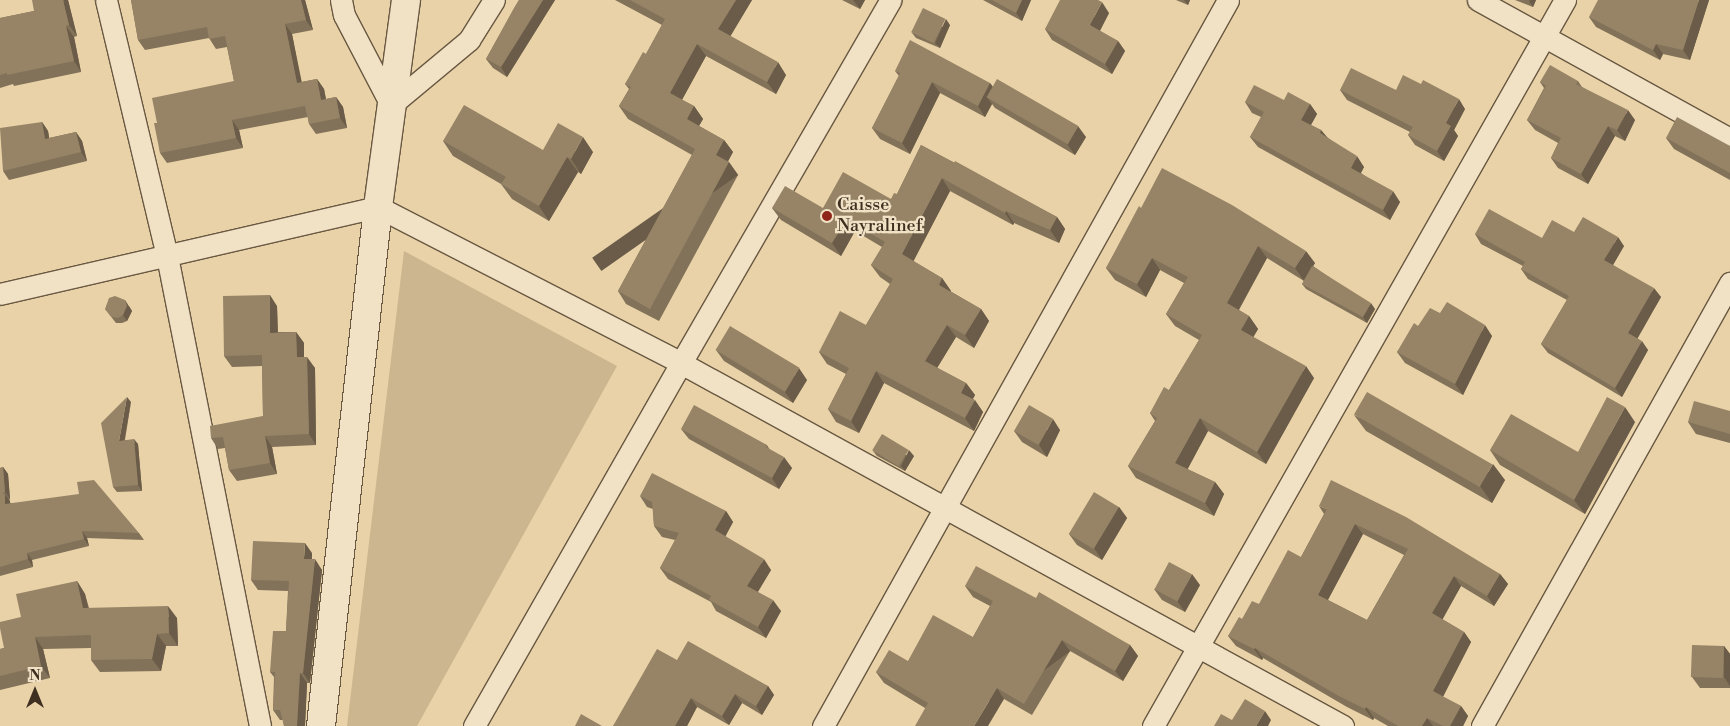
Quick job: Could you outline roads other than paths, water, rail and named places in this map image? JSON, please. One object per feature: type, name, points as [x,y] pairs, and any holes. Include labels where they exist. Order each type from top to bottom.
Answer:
[{"type":"main road","points":[[321,726],[378,207],[406,0]]},
{"type":"street","points":[[106,0],[167,256],[260,726]]},
{"type":"street","points":[[341,0],[344,15],[391,104],[469,40],[494,0]]},
{"type":"street","points":[[474,726],[680,363],[891,0]]},
{"type":"street","points":[[823,726],[1228,0]]},
{"type":"street","points":[[1478,0],[1730,138]]},
{"type":"street","points":[[1153,726],[1197,645],[1565,0]]},
{"type":"street","points":[[0,294],[378,207],[680,363],[1343,726]]},
{"type":"street","points":[[1482,726],[1730,283]]},
{"type":"place","name":"Caisse Nayralinef","points":[[827,216]]}]
